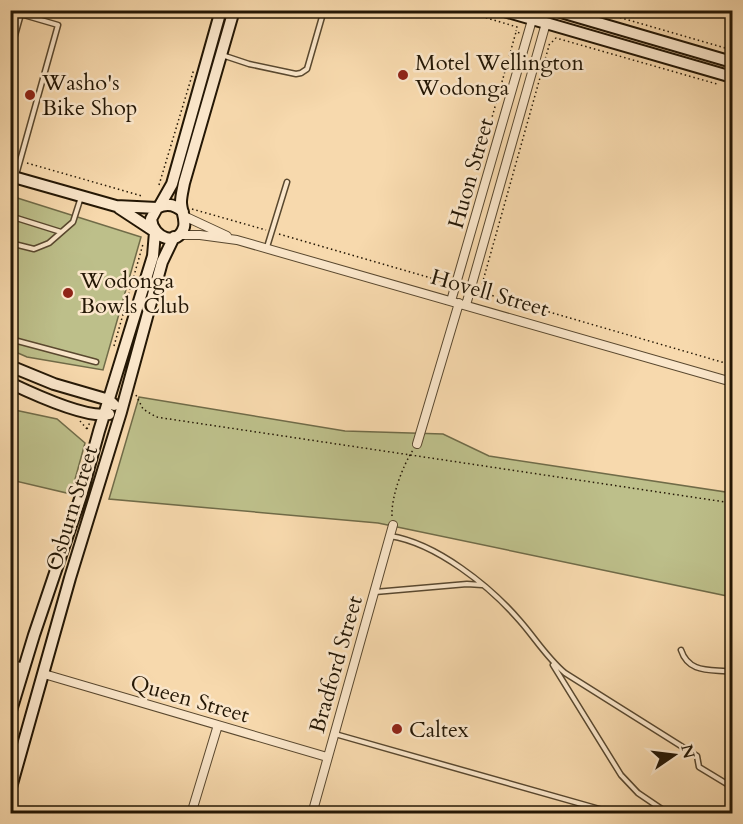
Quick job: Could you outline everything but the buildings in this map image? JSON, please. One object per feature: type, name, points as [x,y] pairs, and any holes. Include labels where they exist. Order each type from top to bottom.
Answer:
[{"type":"street","points":[[155,232],[152,219],[172,184],[221,10]]},
{"type":"street","points":[[116,206],[165,238],[175,236],[183,229],[181,200],[184,183],[234,10]]},
{"type":"street","points":[[501,10],[732,77]]},
{"type":"street","points":[[532,20],[542,10],[546,23]]},
{"type":"street","points":[[554,10],[732,62]]},
{"type":"street","name":"Huon Street","points":[[459,303],[469,239],[532,20]]},
{"type":"street","name":"Huon Street","points":[[417,444],[459,303],[483,243],[546,23]]},
{"type":"street","points":[[515,79],[529,83]]},
{"type":"street","points":[[498,139],[512,142]]},
{"type":"street","points":[[13,176],[116,206],[172,205],[183,214]]},
{"type":"street","name":"Hovell Street","points":[[183,214],[237,240]]},
{"type":"street","points":[[476,216],[490,220]]},
{"type":"street","name":"Osburn Street","points":[[10,714],[81,496],[153,256],[155,232]]},
{"type":"street","name":"Hovell Street","points":[[175,236],[200,235],[237,240],[732,382]]},
{"type":"street","name":"Osburn Street","points":[[10,791],[121,412],[162,262],[175,236]]},
{"type":"street","points":[[469,239],[483,243]]},
{"type":"street","points":[[10,366],[54,384],[109,400],[121,412]]},
{"type":"street","points":[[10,383],[65,406],[104,415],[121,412]]},
{"type":"street","name":"Bradford Street","points":[[312,813],[393,525]]},
{"type":"street","points":[[10,664],[44,674]]},
{"type":"street","name":"Queen Street","points":[[44,674],[327,756]]},
{"type":"street","points":[[191,813],[218,725]]},
{"type":"lane","points":[[221,55],[249,64],[296,74],[301,73],[307,69],[324,10]]},
{"type":"lane","points":[[10,11],[58,25],[20,161],[13,176]]},
{"type":"lane","points":[[10,52],[21,14]]},
{"type":"lane","points":[[266,248],[287,182]]},
{"type":"lane","points":[[10,243],[34,249],[48,243],[73,222],[81,196]]},
{"type":"lane","points":[[10,216],[61,232]]},
{"type":"lane","points":[[10,339],[96,362]]},
{"type":"lane","points":[[390,536],[406,538],[421,544],[488,588],[519,619],[548,656],[621,775],[638,793],[669,813]]},
{"type":"lane","points":[[375,592],[475,584],[488,588]]},
{"type":"lane","points":[[681,650],[686,662],[693,666],[732,672]]},
{"type":"lane","points":[[548,656],[565,673],[697,756],[699,767],[732,787]]},
{"type":"lane","points":[[334,733],[617,813]]},
{"type":"path","points":[[460,10],[517,27],[516,32]]},
{"type":"path","points":[[594,10],[732,50]]},
{"type":"path","points":[[551,42],[556,38],[724,85]]},
{"type":"path","points":[[20,161],[142,196]]},
{"type":"path","points":[[136,395],[142,409],[156,417],[732,503]]},
{"type":"path","points":[[393,525],[391,513],[393,501],[410,454]]},
{"type":"green space","name":"Wodonga Bowls Club","points":[[11,196],[141,237],[103,370],[27,357],[11,350]]},
{"type":"green space","points":[[139,397],[345,431],[443,434],[489,456],[732,493],[732,597],[378,523],[109,499]]},
{"type":"green space","points":[[10,409],[57,419],[85,443],[71,494],[11,480]]},
{"type":"place","name":"Motel Wellington Wodonga","points":[[403,75]]},
{"type":"place","name":"Washo's Bike Shop","points":[[30,95]]},
{"type":"place","name":"Wodonga Bowls Club","points":[[68,293]]},
{"type":"place","name":"Caltex","points":[[397,729]]}]
